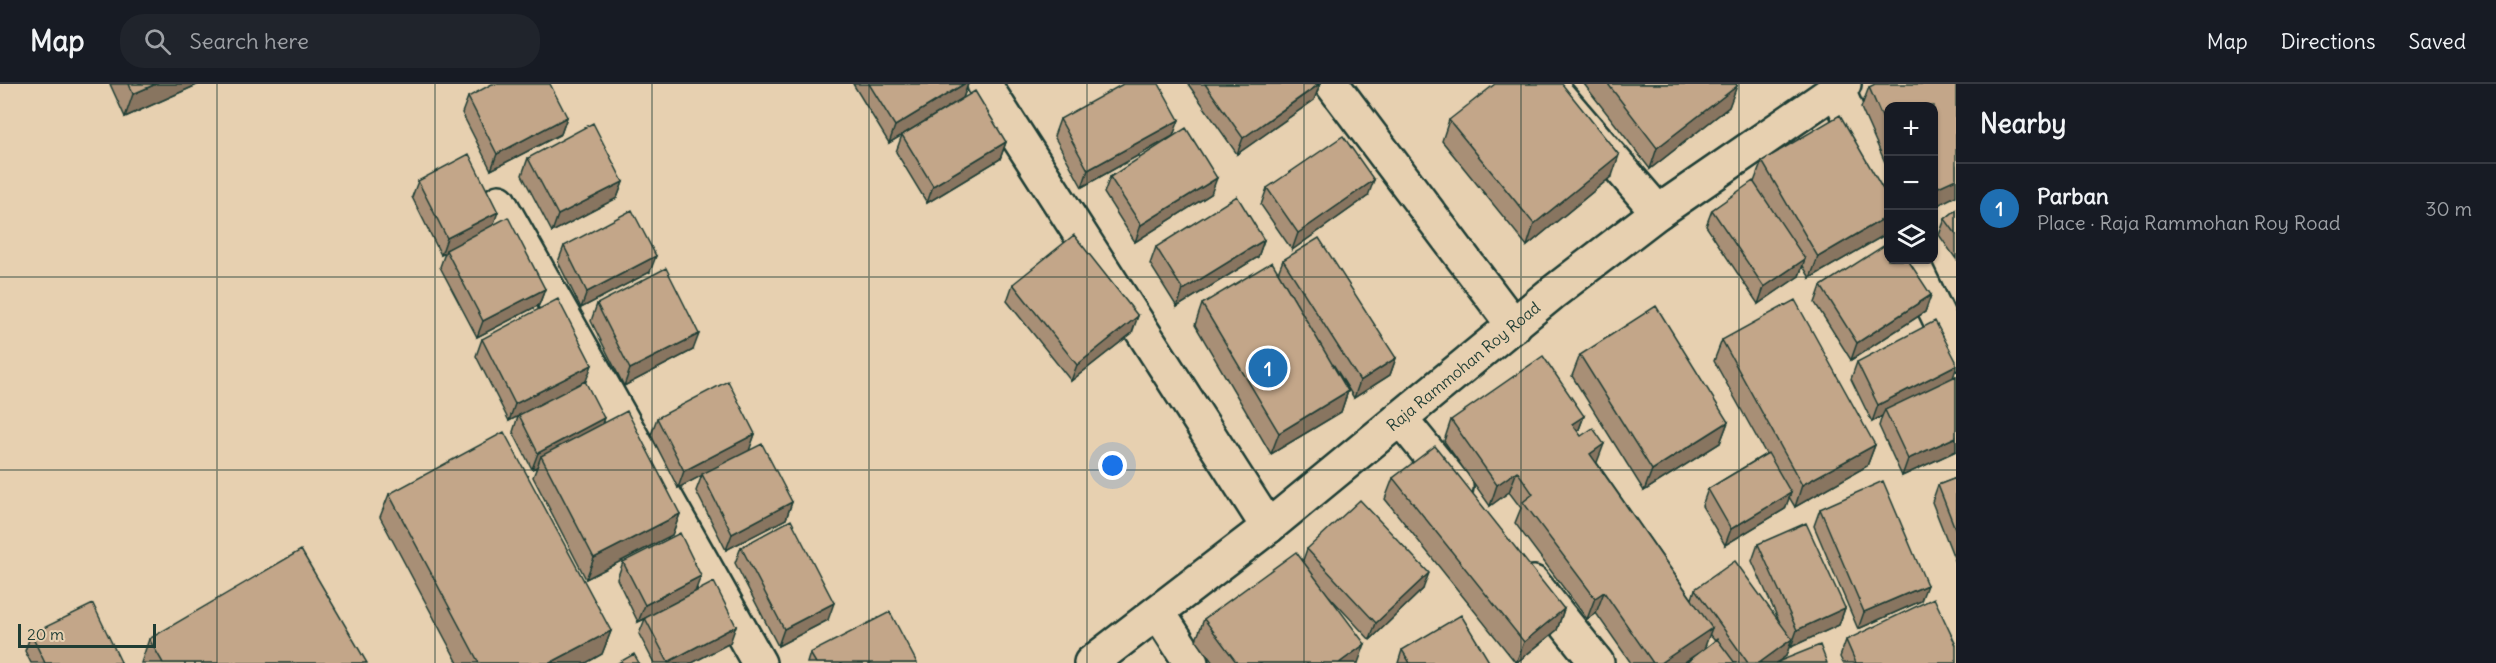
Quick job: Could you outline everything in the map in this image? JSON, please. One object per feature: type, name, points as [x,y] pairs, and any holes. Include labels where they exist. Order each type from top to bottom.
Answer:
[{"type":"street","points":[[984,84],[1268,527]]},
{"type":"street","points":[[1332,84],[1514,326]]},
{"type":"street","points":[[1548,84],[1659,212]]},
{"type":"street","points":[[1840,86],[1884,197]]},
{"type":"street","name":"Raja Rammohan Roy Road","points":[[1091,663],[1268,527],[1551,294],[1659,212],[1840,86]]},
{"type":"street","points":[[499,202],[759,663]]},
{"type":"street","points":[[1913,264],[1956,353]]},
{"type":"street","points":[[1400,418],[1474,510]]},
{"type":"street","points":[[1518,564],[1597,663]]},
{"type":"street","points":[[1158,612],[1191,663]]},
{"type":"building","points":[[129,84],[156,84],[133,94]]},
{"type":"building","points":[[492,84],[550,84],[567,117],[497,154],[468,97]]},
{"type":"building","points":[[869,84],[964,84],[895,126]]},
{"type":"building","points":[[1123,84],[1159,84],[1179,120],[1088,170],[1060,119]]},
{"type":"building","points":[[1205,84],[1319,84],[1243,138]]},
{"type":"building","points":[[1495,84],[1562,84],[1619,155],[1534,224],[1449,120]]},
{"type":"building","points":[[1608,84],[1736,84],[1737,86],[1657,148]]},
{"type":"building","points":[[1875,84],[1956,84],[1956,179],[1938,187],[1938,102],[1884,102],[1884,122],[1869,87]]},
{"type":"building","points":[[975,91],[1006,142],[933,186],[902,135]]},
{"type":"building","points":[[1840,115],[1884,191],[1884,218],[1818,257],[1762,161]]},
{"type":"building","points":[[593,123],[623,182],[558,215],[528,158]]},
{"type":"building","points":[[1186,128],[1217,178],[1141,225],[1110,177]]},
{"type":"building","points":[[1343,136],[1374,180],[1298,233],[1267,188]]},
{"type":"building","points":[[469,154],[498,212],[447,238],[418,181]]},
{"type":"building","points":[[1753,181],[1805,259],[1764,287],[1712,210]]},
{"type":"building","points":[[1237,196],[1264,240],[1183,290],[1156,247]]},
{"type":"building","points":[[632,210],[656,256],[587,292],[564,246]]},
{"type":"building","points":[[1956,210],[1956,234],[1945,219]]},
{"type":"building","points":[[508,217],[545,289],[483,321],[446,250]]},
{"type":"building","points":[[1074,235],[1138,316],[1077,365],[1013,284]]},
{"type":"building","points":[[1319,238],[1396,358],[1360,381],[1283,260]]},
{"type":"building","points":[[1884,246],[1884,264],[1911,264],[1931,295],[1857,343],[1821,286]]},
{"type":"building","points":[[1272,262],[1348,391],[1279,433],[1202,304]]},
{"type":"building","points":[[666,268],[699,334],[630,369],[597,304]]},
{"type":"building","points":[[558,299],[592,365],[515,404],[482,339]]},
{"type":"building","points":[[1795,300],[1875,445],[1802,485],[1722,340]]},
{"type":"building","points":[[1656,306],[1728,422],[1652,470],[1580,355]]},
{"type":"building","points":[[1935,321],[1956,365],[1878,405],[1857,362]]},
{"type":"building","points":[[1543,356],[1584,416],[1572,424],[1581,436],[1593,428],[1604,444],[1590,454],[1712,628],[1660,663],[1653,663],[1604,592],[1595,598],[1523,502],[1533,494],[1517,471],[1497,485],[1451,420]]},
{"type":"building","points":[[1956,376],[1956,437],[1908,459],[1885,410]]},
{"type":"building","points":[[585,381],[604,418],[538,453],[519,415]]},
{"type":"building","points":[[728,381],[755,434],[684,471],[657,418]]},
{"type":"building","points":[[627,411],[680,514],[594,558],[541,456]]},
{"type":"building","points":[[504,432],[611,631],[550,663],[479,663],[389,494]]},
{"type":"building","points":[[762,444],[792,502],[732,534],[702,474]]},
{"type":"building","points":[[1435,446],[1564,609],[1524,642],[1393,478]]},
{"type":"building","points":[[1768,453],[1791,493],[1731,529],[1708,489]]},
{"type":"building","points":[[1956,478],[1956,531],[1938,485]]},
{"type":"building","points":[[1883,481],[1927,585],[1864,612],[1820,509]]},
{"type":"building","points":[[1360,500],[1429,573],[1376,623],[1307,549]]},
{"type":"building","points":[[791,520],[834,603],[784,629],[741,547]]},
{"type":"building","points":[[1806,523],[1845,608],[1797,630],[1758,544]]},
{"type":"building","points":[[680,533],[701,576],[645,605],[623,562]]},
{"type":"building","points":[[301,550],[367,663],[163,663],[149,639]]},
{"type":"building","points":[[1296,552],[1365,644],[1339,663],[1237,663],[1204,619]]},
{"type":"building","points":[[1735,561],[1792,639],[1759,663],[1748,663],[1695,589]]},
{"type":"building","points":[[714,582],[736,626],[668,662],[645,618]]},
{"type":"building","points":[[1934,598],[1956,645],[1956,663],[1856,663],[1846,640]]},
{"type":"building","points":[[93,604],[121,662],[45,663],[31,634]]},
{"type":"building","points":[[890,612],[917,663],[816,663],[810,653]]},
{"type":"building","points":[[1461,615],[1490,663],[1410,663],[1402,650]]},
{"type":"building","points":[[1717,639],[1735,663],[1686,663]]},
{"type":"building","points":[[1820,645],[1827,663],[1775,663]]},
{"type":"building","points":[[634,654],[639,663],[618,663]]},
{"type":"place","name":"Parban","points":[[1268,368]]}]
